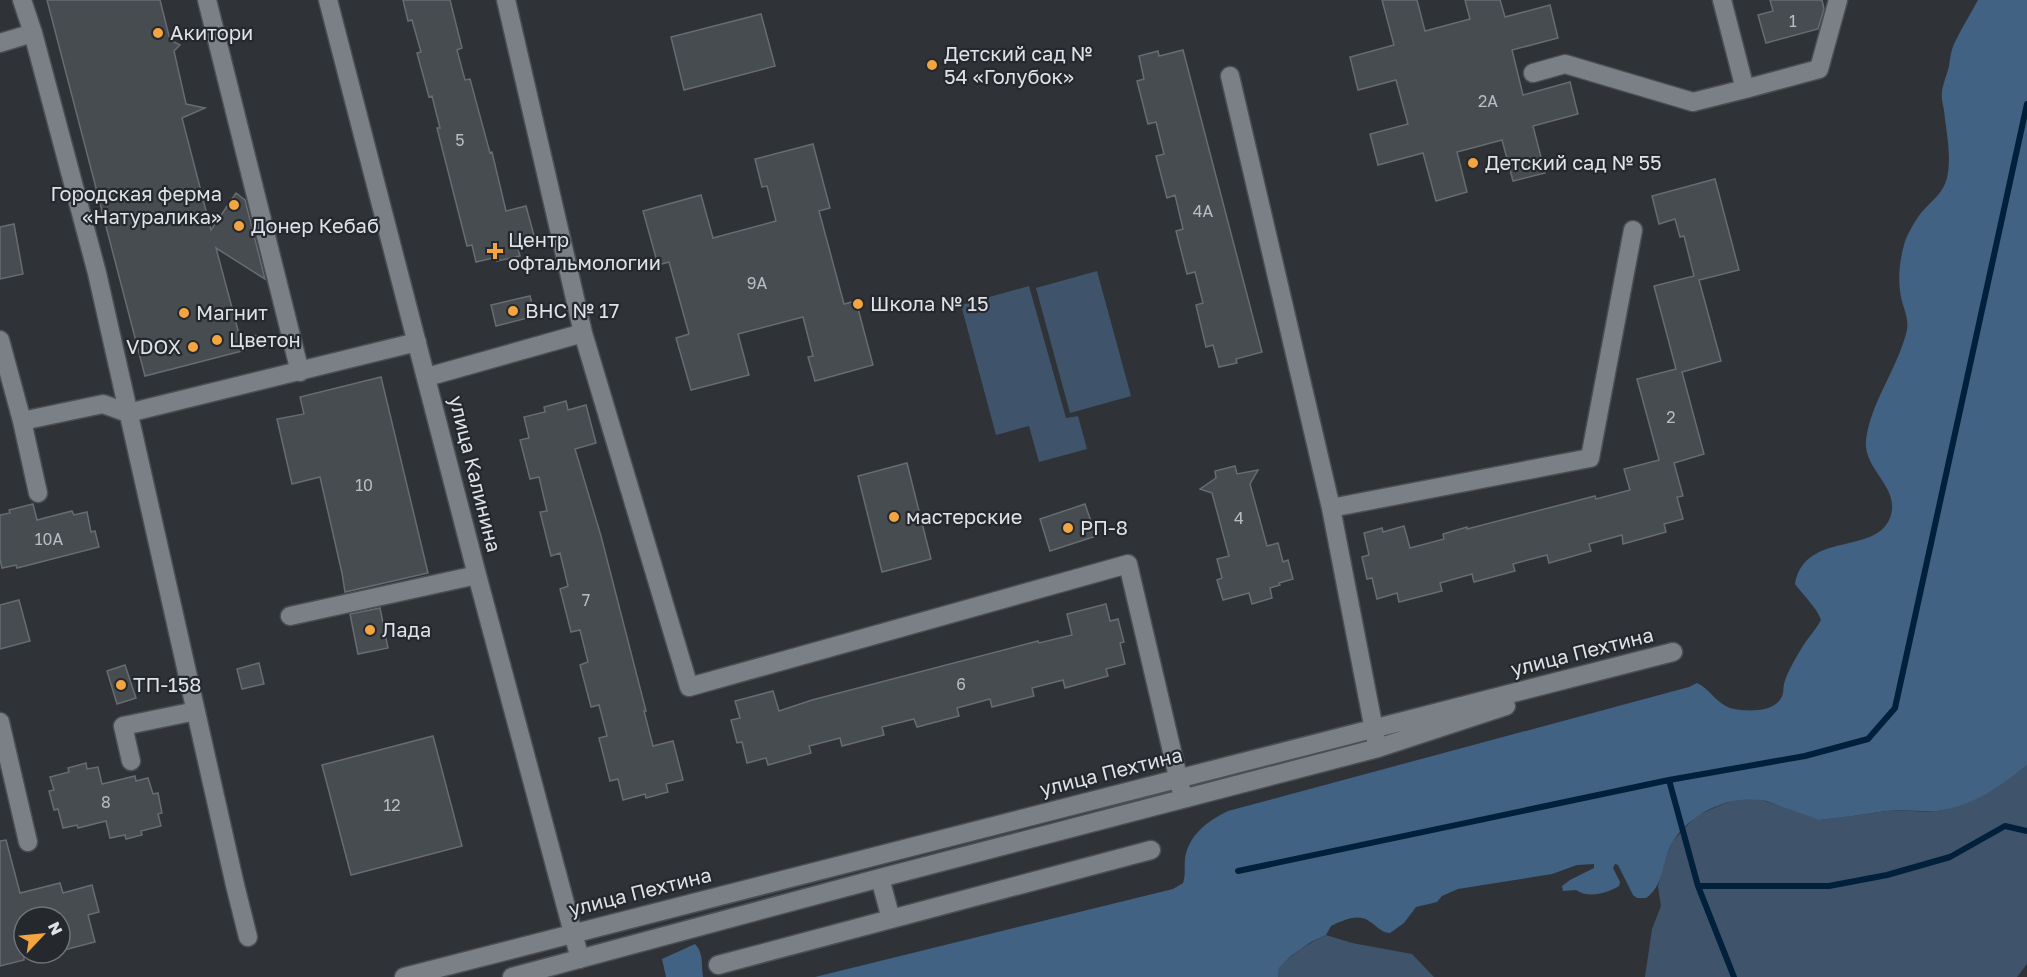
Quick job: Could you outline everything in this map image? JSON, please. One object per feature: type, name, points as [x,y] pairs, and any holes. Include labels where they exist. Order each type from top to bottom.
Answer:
[{"type":"street","points":[[22,0],[33,33],[97,273],[248,937]]},
{"type":"street","points":[[207,0],[300,372]]},
{"type":"street","name":"улица Калинина","points":[[328,0],[579,959]]},
{"type":"street","points":[[506,0],[583,333],[689,687],[1128,564],[1183,798]]},
{"type":"street","points":[[1722,0],[1745,89]]},
{"type":"street","points":[[1533,73],[1565,64],[1693,102],[1820,69],[1838,0]]},
{"type":"street","points":[[0,43],[33,33]]},
{"type":"street","points":[[1230,76],[1331,508],[1378,748]]},
{"type":"street","points":[[1331,508],[1590,458],[1633,230]]},
{"type":"street","points":[[427,377],[583,333]]},
{"type":"street","points":[[0,340],[22,421],[38,493]]},
{"type":"street","points":[[22,421],[104,404],[128,413],[417,342]]},
{"type":"street","points":[[290,616],[477,575]]},
{"type":"street","name":"улица Пехтина","points":[[404,977],[1673,652],[1378,748],[512,977]]},
{"type":"street","points":[[131,761],[123,726],[196,711]]},
{"type":"street","points":[[0,722],[28,842]]},
{"type":"street","points":[[718,965],[1152,850]]},
{"type":"street","points":[[880,878],[891,919]]},
{"type":"shaded area","points":[[1978,0],[2027,0],[2027,765],[1996,788],[1974,800],[1937,811],[1892,810],[1818,820],[1761,800],[1748,799],[1722,804],[1698,816],[1678,834],[1668,852],[1656,887],[1646,898],[1637,898],[1633,895],[1618,865],[1615,864],[1613,868],[1620,882],[1619,886],[1592,895],[1576,890],[1563,891],[1562,886],[1594,868],[1594,864],[1577,865],[1552,874],[1458,889],[1442,896],[1437,902],[1416,907],[1404,923],[1390,933],[1360,918],[1331,926],[1326,935],[1291,956],[1279,968],[1278,977],[815,977],[1173,889],[1183,883],[1185,859],[1194,836],[1213,819],[1228,811],[1697,683],[1730,708],[1758,710],[1777,703],[1783,695],[1784,684],[1791,667],[1821,620],[1795,584],[1802,567],[1813,556],[1827,549],[1872,536],[1884,528],[1891,515],[1890,495],[1870,460],[1866,440],[1873,413],[1902,348],[1907,328],[1899,279],[1905,241],[1921,213],[1940,193],[1947,178],[1949,152],[1942,99],[1943,89],[1954,44]]},
{"type":"shaded area","points":[[1097,271],[1131,396],[1070,413],[1036,288]]},
{"type":"shaded area","points":[[1029,286],[1066,418],[1078,416],[1087,449],[1039,462],[1029,426],[996,435],[961,305]]},
{"type":"shaded area","points":[[2027,765],[2027,964],[2017,977],[1645,977],[1652,929],[1661,906],[1658,887],[1663,863],[1673,841],[1696,816],[1740,799],[1758,799],[1810,815],[1818,820],[1893,811],[1937,811],[1974,800]]},
{"type":"shaded area","points":[[1326,935],[1352,943],[1412,954],[1434,977],[1278,977],[1279,968],[1289,958]]},
{"type":"shaded area","points":[[695,944],[701,955],[703,977],[666,977],[662,959]]},
{"type":"building","points":[[47,0],[160,0],[170,40],[180,45],[174,51],[186,104],[205,108],[182,118],[211,230],[236,193],[245,200],[265,279],[216,248],[239,334],[270,337],[242,351],[145,376]]},
{"type":"building","points":[[403,0],[450,0],[462,48],[457,50],[465,80],[470,79],[490,153],[492,152],[506,211],[526,206],[536,243],[518,248],[520,256],[497,261],[497,257],[476,262],[472,245],[467,246],[437,128],[440,128],[432,96],[429,97],[417,53],[421,52],[412,20],[408,21]]},
{"type":"building","points":[[1382,0],[1417,0],[1425,31],[1470,19],[1465,0],[1500,0],[1505,17],[1550,5],[1558,38],[1512,50],[1523,95],[1570,82],[1578,114],[1533,126],[1545,173],[1513,181],[1502,140],[1457,152],[1467,192],[1436,201],[1423,153],[1378,165],[1370,134],[1408,124],[1396,80],[1358,90],[1350,57],[1394,45]]},
{"type":"building","points":[[1770,0],[1822,0],[1824,9],[1818,29],[1766,43],[1758,15],[1773,11]]},
{"type":"building","points":[[761,14],[775,66],[684,90],[671,37]]},
{"type":"building","points":[[1183,50],[1262,352],[1236,359],[1237,363],[1219,367],[1213,345],[1206,347],[1196,305],[1203,303],[1195,272],[1187,274],[1176,231],[1183,229],[1175,195],[1167,198],[1156,156],[1164,154],[1156,122],[1148,124],[1137,81],[1144,79],[1139,56],[1158,51],[1159,56]]},
{"type":"building","points":[[813,144],[830,208],[819,211],[844,304],[856,301],[873,365],[815,381],[808,357],[813,356],[803,317],[738,334],[749,375],[691,390],[676,338],[689,334],[669,262],[658,265],[643,211],[701,195],[713,238],[776,221],[767,186],[762,187],[755,159]]},
{"type":"building","points":[[1715,179],[1739,270],[1699,280],[1721,361],[1682,372],[1704,454],[1674,463],[1683,496],[1677,497],[1683,519],[1664,524],[1666,532],[1623,544],[1622,535],[1589,544],[1591,551],[1549,563],[1547,555],[1513,564],[1515,571],[1474,582],[1472,574],[1440,583],[1442,591],[1399,602],[1397,593],[1377,599],[1372,578],[1367,579],[1362,557],[1369,555],[1364,533],[1382,528],[1383,532],[1404,526],[1410,548],[1444,539],[1443,534],[1467,527],[1467,529],[1595,496],[1596,499],[1630,490],[1624,469],[1659,460],[1637,379],[1676,369],[1654,286],[1694,276],[1684,236],[1680,237],[1675,219],[1659,224],[1652,196]]},
{"type":"building","points":[[14,224],[23,274],[0,279],[0,227]]},
{"type":"building","name":"ВНС № 17","points":[[530,296],[535,316],[496,326],[491,305]]},
{"type":"building","points":[[381,377],[428,573],[345,592],[320,477],[292,484],[277,419],[304,414],[300,397]]},
{"type":"building","points":[[566,401],[568,410],[586,405],[596,443],[575,449],[601,536],[653,746],[673,741],[683,780],[666,784],[668,792],[646,798],[645,794],[623,800],[618,779],[610,781],[599,738],[607,736],[599,705],[591,707],[580,665],[588,662],[580,630],[571,632],[560,589],[568,586],[560,553],[551,556],[540,512],[547,511],[539,477],[530,479],[520,440],[529,438],[524,417],[545,412],[544,407]]},
{"type":"building","name":"мастерские","points":[[907,463],[931,559],[882,572],[858,476]]},
{"type":"building","points":[[1235,466],[1237,474],[1258,470],[1250,484],[1267,546],[1278,543],[1283,562],[1288,560],[1293,579],[1270,588],[1272,598],[1252,604],[1249,593],[1223,600],[1217,580],[1222,578],[1217,559],[1229,556],[1212,493],[1200,489],[1216,478],[1215,471]]},
{"type":"building","points":[[33,504],[37,520],[72,511],[74,515],[87,512],[91,532],[95,531],[99,547],[17,568],[16,565],[2,568],[0,515],[10,513],[9,510]]},
{"type":"building","name":"РП-8","points":[[1085,504],[1096,536],[1050,551],[1040,519]]},
{"type":"building","points":[[19,600],[30,641],[0,649],[0,605]]},
{"type":"building","points":[[1106,604],[1110,621],[1118,619],[1124,642],[1120,643],[1125,664],[1106,669],[1108,676],[1065,688],[1063,680],[1032,688],[1034,696],[992,707],[990,699],[957,708],[959,716],[917,727],[914,719],[882,727],[884,735],[842,746],[840,738],[809,746],[811,753],[768,765],[766,758],[747,763],[742,742],[737,743],[731,720],[740,718],[735,701],[773,691],[779,711],[812,700],[1038,641],[1039,643],[1072,635],[1067,614]]},
{"type":"building","name":"Лада","points":[[380,608],[388,648],[358,654],[350,614]]},
{"type":"building","points":[[259,663],[264,684],[242,689],[237,669]]},
{"type":"building","name":"ТП-158","points":[[125,665],[136,698],[117,704],[107,671]]},
{"type":"building","points":[[433,736],[462,846],[351,875],[322,765]]},
{"type":"building","points":[[86,763],[87,769],[98,767],[102,784],[135,776],[136,781],[148,778],[153,794],[158,793],[162,813],[158,814],[161,826],[141,831],[142,835],[126,839],[125,835],[110,838],[106,821],[78,828],[77,825],[63,828],[58,809],[54,810],[49,791],[54,790],[50,777],[69,772],[68,768]]},
{"type":"building","points":[[6,840],[20,893],[60,883],[63,893],[92,885],[99,912],[88,915],[95,942],[72,948],[72,905],[12,905],[12,963],[0,966],[0,841]]},
{"type":"waterway","points":[[1238,871],[1669,780],[1805,756],[1868,739],[1895,708],[2027,104]]},
{"type":"waterway","points":[[1669,780],[1698,886],[1829,886],[1887,875],[1950,857],[2005,826],[2027,831]]},
{"type":"waterway","points":[[1698,886],[1734,977]]},
{"type":"place","name":"Акитори","points":[[158,33]]},
{"type":"place","name":"Детский сад № 54 «Голубок»","points":[[932,65]]},
{"type":"place","name":"Детский сад № 55","points":[[1473,163]]},
{"type":"place","name":"Городская ферма «Натуралика»","points":[[234,205]]},
{"type":"place","name":"Донер Кебаб","points":[[239,226]]},
{"type":"place","name":"Центр офтальмологии","points":[[495,251]]},
{"type":"place","name":"Школа № 15","points":[[858,304]]},
{"type":"place","name":"ВНС № 17","points":[[513,311]]},
{"type":"place","name":"Магнит","points":[[184,313]]},
{"type":"place","name":"Цветон","points":[[217,340]]},
{"type":"place","name":"VDOX","points":[[193,347]]},
{"type":"place","name":"мастерские","points":[[894,517]]},
{"type":"place","name":"РП-8","points":[[1068,528]]},
{"type":"place","name":"Лада","points":[[370,630]]},
{"type":"place","name":"ТП-158","points":[[121,685]]}]
